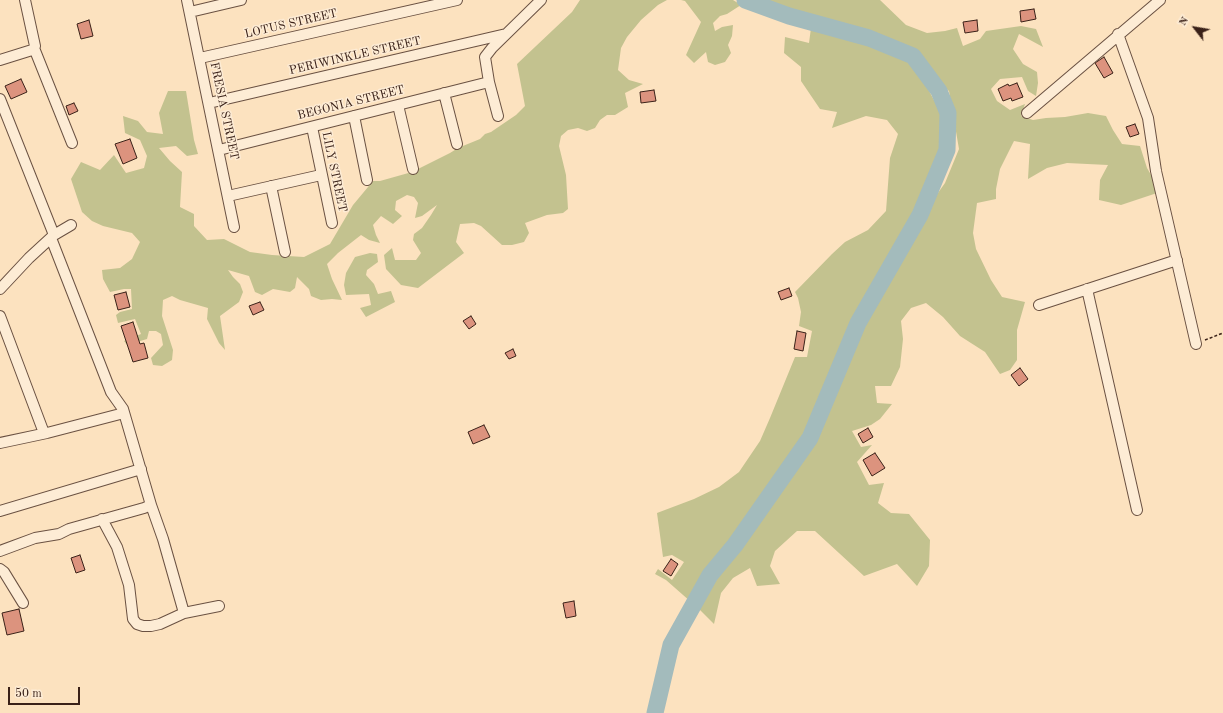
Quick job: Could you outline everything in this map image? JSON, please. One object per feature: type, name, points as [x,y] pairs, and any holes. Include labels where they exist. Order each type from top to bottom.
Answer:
[{"type":"street","points":[[25,0],[35,46],[34,48],[72,143]]},
{"type":"street","name":"FRESIA STREET","points":[[187,0],[234,227]]},
{"type":"street","points":[[190,12],[241,0]]},
{"type":"street","name":"LOTUS STREET","points":[[200,58],[458,0]]},
{"type":"street","points":[[498,116],[489,82],[485,57],[492,48],[541,0]]},
{"type":"street","points":[[1027,113],[1118,34],[1160,0]]},
{"type":"street","name":"PERIWINKLE STREET","points":[[209,103],[506,34]]},
{"type":"street","points":[[1118,34],[1148,118],[1156,171],[1196,344]]},
{"type":"street","points":[[0,60],[32,50],[34,48]]},
{"type":"street","name":"BEGONIA STREET","points":[[219,150],[489,82]]},
{"type":"street","points":[[444,93],[457,144]]},
{"type":"street","points":[[0,99],[111,392],[123,409],[184,613]]},
{"type":"street","points":[[398,105],[413,169]]},
{"type":"street","points":[[354,116],[367,180]]},
{"type":"street","name":"LILY STREET","points":[[312,127],[332,223]]},
{"type":"street","points":[[228,196],[321,175]]},
{"type":"street","points":[[272,186],[286,252]]},
{"type":"street","points":[[0,290],[29,258],[52,237],[71,225]]},
{"type":"street","points":[[1039,305],[1177,260]]},
{"type":"street","points":[[1088,289],[1137,510]]},
{"type":"street","points":[[0,316],[44,434]]},
{"type":"street","points":[[0,443],[44,434],[124,413]]},
{"type":"street","points":[[0,511],[141,469]]},
{"type":"street","points":[[0,551],[35,538],[59,534],[69,529],[151,505]]},
{"type":"street","points":[[102,519],[117,547],[128,585],[133,619],[137,624],[151,626],[160,624],[184,613],[219,606]]},
{"type":"street","points":[[0,569],[4,572],[23,603]]},
{"type":"path","points":[[1196,344],[1223,333]]},
{"type":"shaded area","points":[[580,0],[667,0],[658,5],[641,20],[627,37],[621,48],[618,70],[629,80],[643,84],[625,93],[628,107],[615,115],[607,115],[600,120],[595,128],[587,131],[578,128],[568,130],[561,136],[559,146],[566,175],[568,209],[563,213],[547,215],[525,223],[529,233],[524,242],[512,245],[502,245],[481,226],[474,223],[460,224],[456,242],[464,253],[418,288],[401,285],[386,269],[384,255],[392,248],[395,260],[416,260],[421,253],[413,240],[414,234],[422,228],[437,205],[422,216],[415,218],[418,203],[414,197],[407,195],[396,201],[395,210],[402,216],[393,224],[381,216],[373,225],[380,243],[369,240],[361,235],[338,253],[327,264],[342,300],[321,300],[311,296],[309,289],[297,277],[295,288],[290,292],[273,289],[262,295],[255,292],[249,276],[228,270],[240,284],[243,292],[239,302],[220,316],[225,350],[219,343],[207,319],[208,308],[180,300],[172,296],[163,300],[162,316],[173,350],[172,360],[162,366],[153,365],[151,358],[163,345],[161,334],[156,331],[149,331],[147,339],[127,345],[124,341],[141,334],[135,319],[118,323],[116,315],[120,312],[132,309],[131,289],[110,292],[103,279],[102,270],[120,268],[132,259],[140,242],[132,233],[103,226],[92,221],[82,212],[71,179],[81,162],[100,170],[114,155],[126,173],[144,168],[147,156],[140,140],[125,133],[123,116],[138,121],[147,132],[163,134],[159,113],[168,91],[186,91],[194,140],[198,154],[187,156],[176,146],[159,148],[182,172],[180,207],[194,214],[194,226],[207,240],[224,239],[250,252],[304,257],[330,244],[353,205],[373,181],[380,181],[412,172],[458,148],[480,139],[485,134],[491,132],[516,115],[525,106],[517,64],[572,12]]},
{"type":"shaded area","points":[[681,0],[733,0],[741,5],[727,14],[720,16],[713,23],[715,31],[722,27],[733,25],[732,36],[728,45],[731,53],[725,62],[715,65],[708,62],[706,52],[694,63],[686,55],[701,22],[685,1]]},
{"type":"shaded area","points":[[758,0],[880,0],[906,25],[927,33],[957,28],[963,46],[980,39],[986,31],[1021,26],[1036,29],[1043,47],[1019,34],[1013,49],[1023,64],[1037,72],[1038,83],[1036,96],[1028,91],[1022,77],[1000,79],[991,89],[997,101],[1010,110],[1025,104],[1021,116],[1033,120],[1088,113],[1106,116],[1122,144],[1140,146],[1147,168],[1154,180],[1157,193],[1121,205],[1099,200],[1100,180],[1108,165],[1067,163],[1047,168],[1028,179],[1030,144],[1014,141],[1000,169],[996,189],[996,199],[977,203],[973,233],[976,249],[991,280],[1002,297],[1025,302],[1017,330],[1017,360],[1010,370],[1000,374],[985,352],[960,336],[943,317],[926,303],[911,308],[901,321],[903,339],[900,367],[891,386],[875,386],[877,403],[892,404],[880,419],[871,425],[852,431],[861,447],[872,445],[857,462],[869,485],[884,483],[878,503],[891,513],[909,514],[930,540],[929,566],[917,586],[897,564],[864,576],[815,531],[797,531],[775,551],[770,566],[780,584],[757,586],[750,568],[733,578],[721,593],[714,624],[696,606],[706,587],[741,541],[812,440],[865,317],[923,214],[945,183],[959,149],[949,91],[938,82],[925,60],[908,49],[884,37],[794,12]]},
{"type":"shaded area","points":[[811,28],[862,40],[902,56],[920,74],[944,119],[943,147],[914,214],[870,290],[848,333],[802,442],[722,553],[691,602],[666,580],[655,574],[658,569],[672,580],[684,562],[672,555],[663,557],[657,513],[694,499],[719,487],[739,472],[760,441],[795,357],[807,357],[812,331],[799,326],[801,312],[795,292],[845,242],[868,230],[886,211],[890,158],[898,134],[887,120],[866,116],[832,128],[837,112],[820,109],[801,81],[801,67],[784,53],[785,37],[809,43]]},
{"type":"shaded area","points":[[370,253],[377,254],[378,262],[367,270],[366,275],[374,284],[378,294],[391,291],[395,302],[366,317],[360,308],[371,305],[369,294],[346,295],[344,285],[346,273],[355,257]]},
{"type":"building","points":[[1034,9],[1036,19],[1021,22],[1020,11]]},
{"type":"building","points":[[89,20],[93,36],[81,39],[77,24]]},
{"type":"building","points":[[977,20],[978,31],[965,33],[963,22]]},
{"type":"building","points":[[1104,57],[1113,73],[1104,78],[1095,63]]},
{"type":"building","points":[[21,79],[27,92],[11,99],[5,86]]},
{"type":"building","points":[[1017,83],[1023,97],[1012,101],[1011,98],[1003,101],[998,89],[1008,84],[1009,86]]},
{"type":"building","points":[[654,90],[656,101],[641,103],[640,92]]},
{"type":"building","points":[[74,103],[78,111],[69,115],[66,106]]},
{"type":"building","points":[[1135,124],[1139,134],[1130,137],[1126,127]]},
{"type":"building","points":[[130,139],[137,158],[123,164],[115,144]]},
{"type":"building","points":[[789,288],[792,296],[781,300],[778,292]]},
{"type":"building","points":[[126,292],[130,307],[118,310],[114,295]]},
{"type":"building","points":[[260,302],[264,310],[253,315],[249,306]]},
{"type":"building","points":[[471,316],[476,324],[469,329],[463,321]]},
{"type":"building","points":[[133,322],[140,344],[144,343],[148,358],[133,362],[121,326]]},
{"type":"building","points":[[797,331],[806,333],[803,351],[794,349]]},
{"type":"building","points":[[513,349],[516,356],[509,359],[505,353]]},
{"type":"building","points":[[1020,368],[1028,379],[1019,386],[1011,375]]},
{"type":"building","points":[[484,425],[490,437],[473,444],[468,432]]},
{"type":"building","points":[[868,428],[873,437],[863,443],[858,434]]},
{"type":"building","points":[[875,453],[885,468],[872,476],[863,460]]},
{"type":"building","points":[[80,555],[85,570],[76,573],[71,558]]},
{"type":"building","points":[[671,559],[678,564],[671,576],[663,571]]},
{"type":"building","points":[[574,601],[576,616],[566,618],[563,603]]},
{"type":"building","points":[[19,609],[24,631],[7,635],[2,613]]},
{"type":"waterway","points":[[655,713],[671,645],[710,575],[735,545],[810,438],[858,323],[920,215],[947,150],[948,113],[939,91],[913,56],[869,38],[789,16],[745,0]]}]
